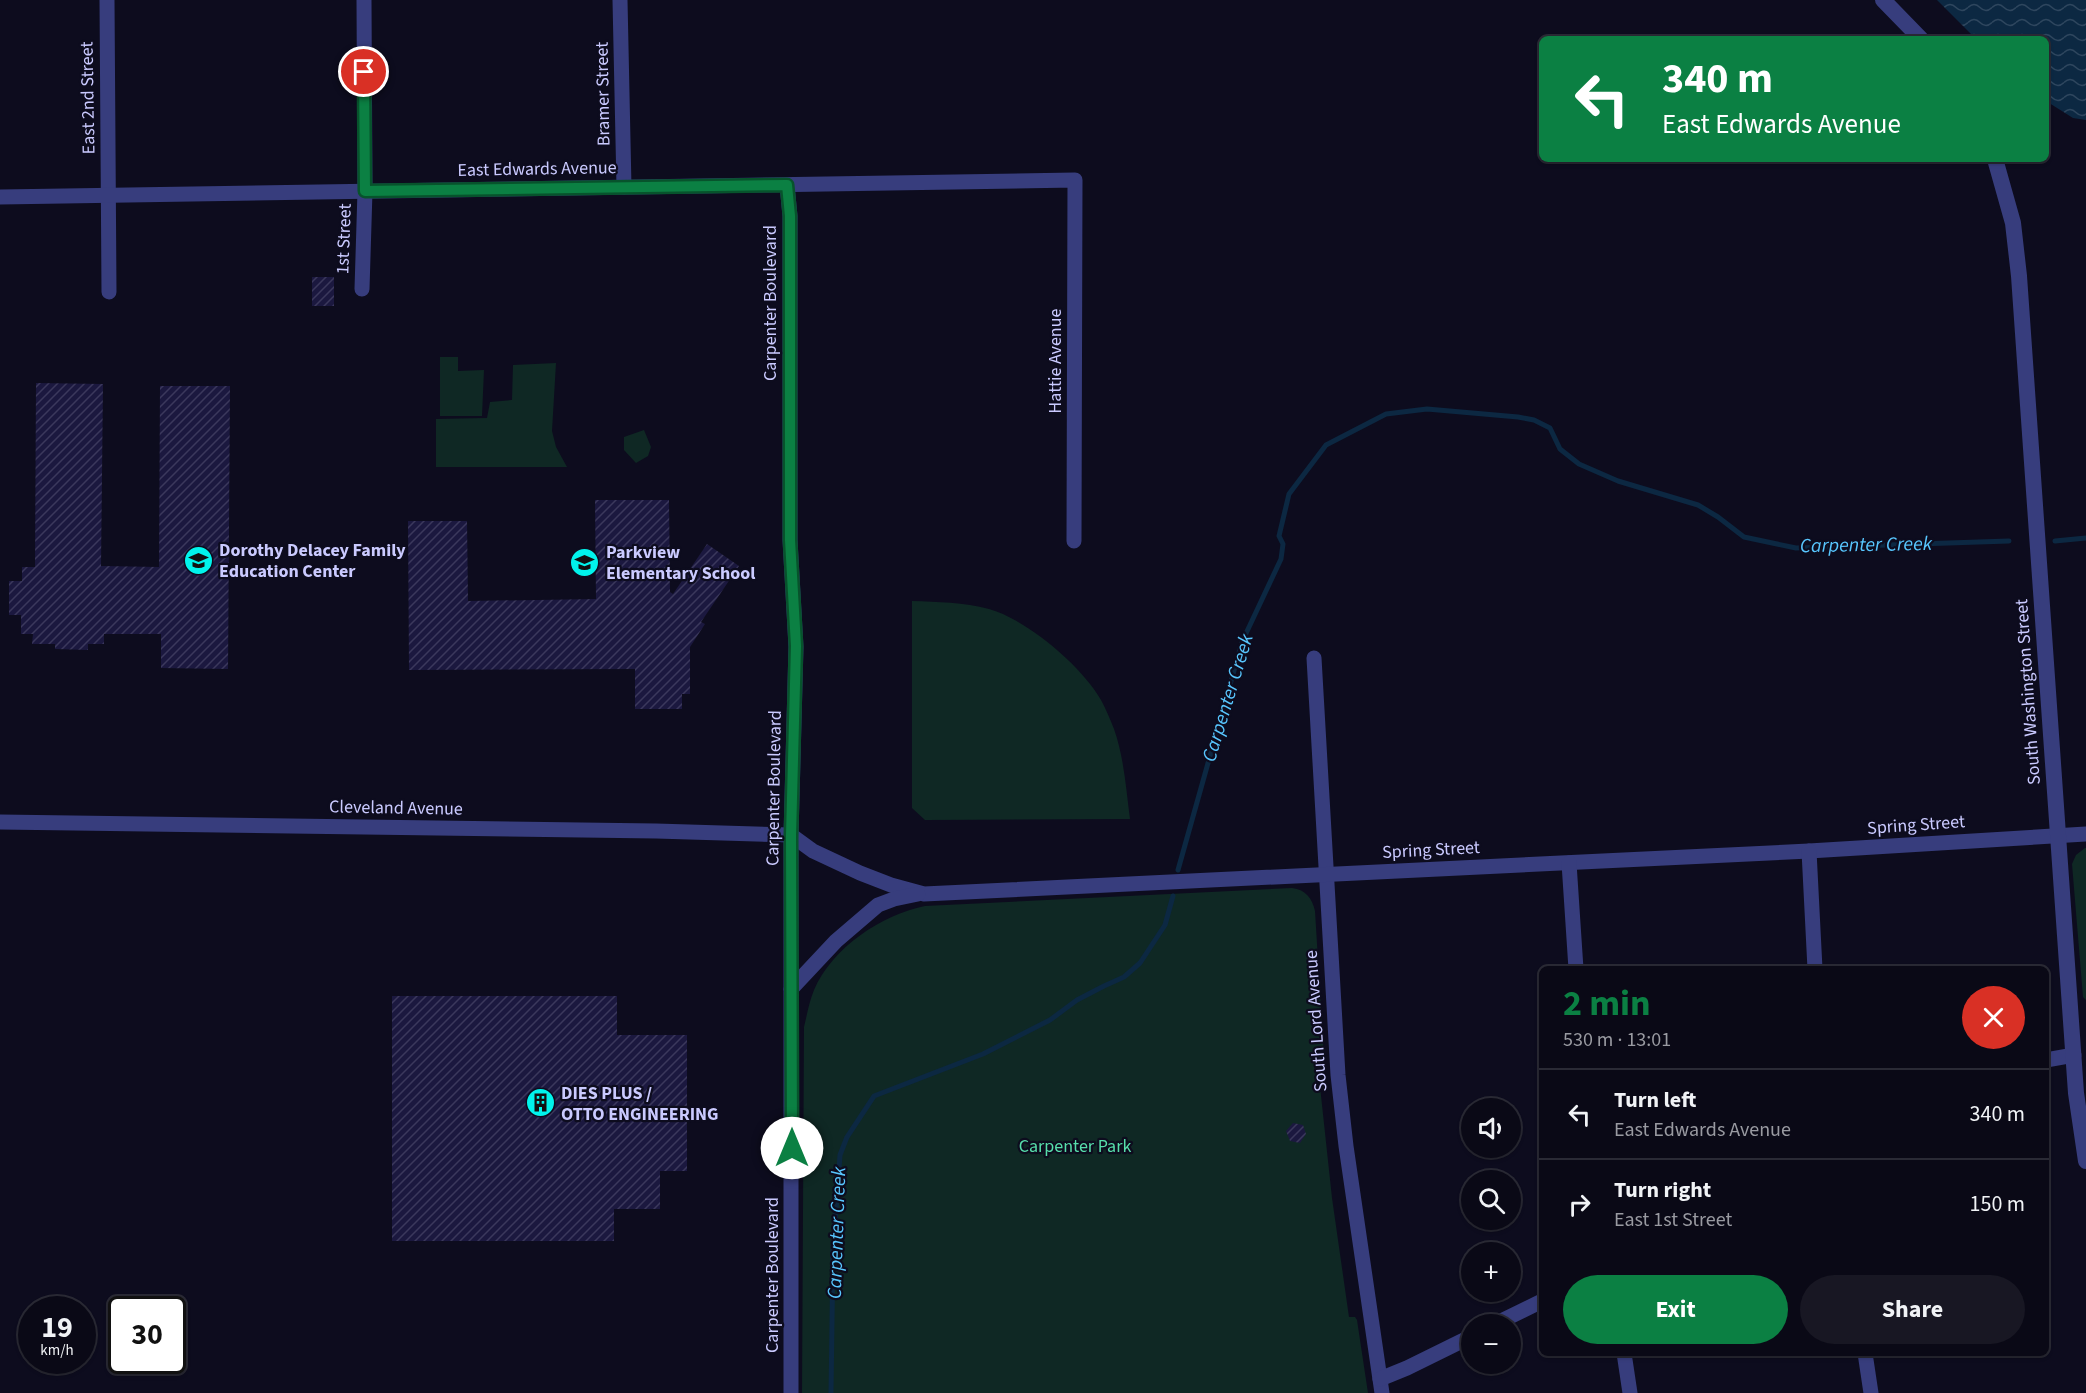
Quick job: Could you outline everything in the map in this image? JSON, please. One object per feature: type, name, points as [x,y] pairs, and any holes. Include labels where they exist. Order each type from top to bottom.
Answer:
[{"type":"street","name":"East 2nd Street","points":[[107,0],[109,292]]},
{"type":"street","name":"1st Street","points":[[362,289],[365,191],[364,0]]},
{"type":"street","name":"Bramer Street","points":[[620,0],[624,187]]},
{"type":"street","points":[[1883,0],[1918,36]]},
{"type":"street","name":"South Washington Street","points":[[1996,162],[2013,223],[2023,326],[2058,836],[2080,1054],[2076,1093],[2086,1161]]},
{"type":"street","name":"East Edwards Avenue","points":[[0,197],[1075,180]]},
{"type":"street","name":"Hattie Avenue","points":[[1074,541],[1075,180]]},
{"type":"street","name":"Carpenter Boulevard","points":[[787,185],[790,216],[790,540],[796,646],[791,836],[791,1393]]},
{"type":"street","name":"South Lord Avenue","points":[[1314,658],[1340,1085],[1346,1146],[1381,1386]]},
{"type":"street","name":"Cleveland Avenue","points":[[0,822],[656,831],[791,836]]},
{"type":"street","name":"Spring Street","points":[[791,836],[813,851],[860,873],[924,894],[1809,851],[2086,834]]},
{"type":"street","points":[[1809,851],[1815,966]]},
{"type":"street","points":[[1569,863],[1576,966]]},
{"type":"street","points":[[791,989],[836,941],[878,905],[894,899],[924,894]]},
{"type":"street","points":[[2049,1059],[2080,1054]]},
{"type":"street","points":[[1516,1314],[1539,1302]]},
{"type":"street","points":[[1381,1386],[1407,1368],[1461,1341]]},
{"type":"street","points":[[1624,1356],[1630,1393]]},
{"type":"street","points":[[1865,1356],[1871,1393]]},
{"type":"green space","points":[[440,357],[458,357],[458,371],[484,370],[482,416],[440,416]]},
{"type":"green space","points":[[556,363],[552,431],[556,447],[567,467],[436,467],[436,419],[487,418],[490,402],[512,400],[513,365]]},
{"type":"green space","points":[[644,430],[651,447],[648,456],[636,463],[624,450],[624,437]]},
{"type":"green space","points":[[912,601],[970,605],[1004,614],[1036,633],[1081,673],[1103,703],[1114,729],[1122,762],[1130,819],[925,820],[912,808]]},
{"type":"green space","points":[[2085,848],[2086,1000],[2083,997],[2072,864],[2076,855]]},
{"type":"green space","name":"Carpenter Park","points":[[1292,888],[1308,895],[1315,911],[1325,1074],[1319,1077],[1332,1198],[1349,1317],[1355,1317],[1357,1320],[1368,1393],[802,1393],[804,1027],[814,990],[822,975],[845,947],[875,925],[908,910],[925,906]]},
{"type":"water","points":[[1937,0],[2086,0],[2086,120],[2073,118],[2049,103],[2049,36],[1973,36]]},
{"type":"building","points":[[312,277],[334,277],[334,306],[312,306]]},
{"type":"building","points":[[36,383],[103,384],[101,566],[159,567],[160,386],[230,386],[228,669],[161,668],[161,634],[104,634],[104,644],[88,644],[88,650],[55,649],[55,644],[32,644],[33,634],[21,634],[21,615],[9,615],[9,581],[22,581],[22,567],[35,567]]},
{"type":"building","points":[[595,500],[669,500],[670,592],[673,594],[707,544],[739,566],[701,622],[705,624],[690,647],[690,694],[682,694],[682,709],[635,709],[635,669],[409,670],[408,521],[467,521],[468,601],[596,599]]},
{"type":"building","name":"DIES PLUS / OTTO ENGINEERING","points":[[392,996],[617,996],[617,1035],[687,1035],[687,1171],[660,1171],[660,1209],[614,1209],[614,1241],[392,1241]]},
{"type":"building","points":[[1293,1123],[1303,1125],[1306,1134],[1300,1143],[1290,1141],[1286,1131]]},
{"type":"waterway","name":"Carpenter Creek","points":[[1178,870],[1242,642],[1281,559],[1283,544],[1279,536],[1289,494],[1326,445],[1386,414],[1427,409],[1534,420],[1550,428],[1560,449],[1579,464],[1618,481],[1698,505],[1744,537],[1796,548],[2009,541]]},
{"type":"waterway","name":"Carpenter Creek","points":[[2055,541],[2086,538]]},
{"type":"waterway","name":"Carpenter Creek","points":[[831,1393],[833,1251],[840,1155],[847,1137],[874,1096],[983,1054],[1050,1020],[1077,1000],[1124,977],[1140,963],[1165,925],[1173,896]]},
{"type":"place","name":"Dorothy Delacey Family Education Center","points":[[198,560]]},
{"type":"place","name":"Parkview Elementary School","points":[[585,562]]},
{"type":"place","name":"DIES PLUS / OTTO ENGINEERING","points":[[540,1103]]},
{"type":"route","points":[[364,72],[365,191],[787,185],[790,216],[790,540],[796,646],[791,836],[792,1148]]}]
